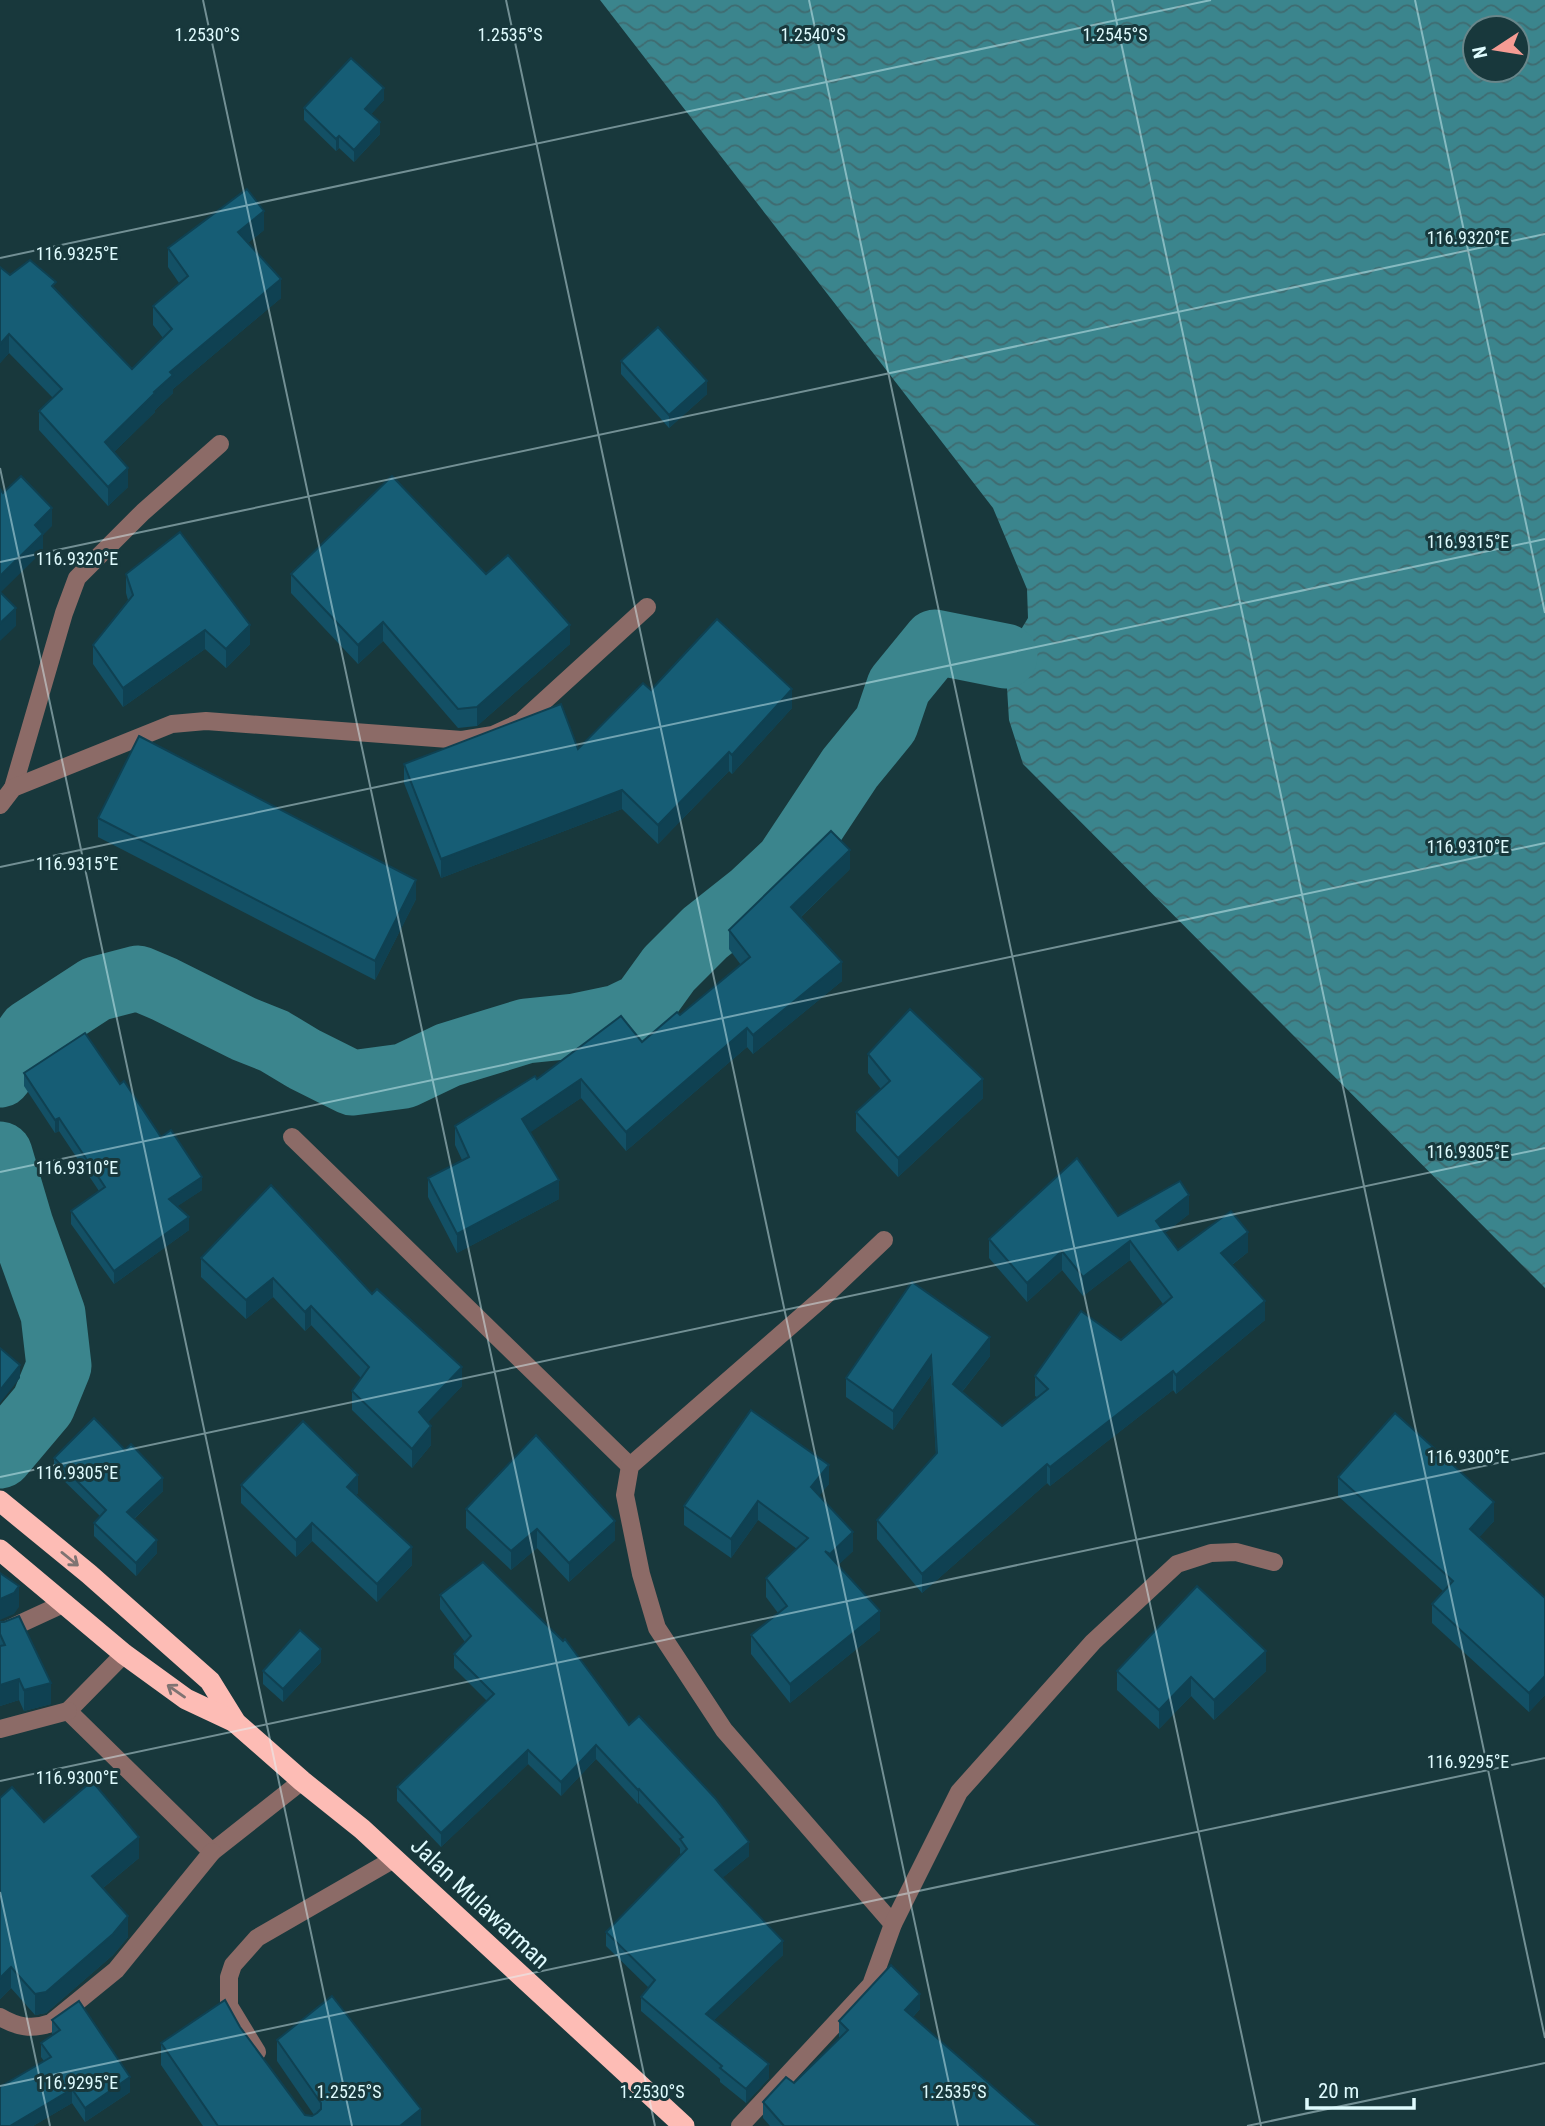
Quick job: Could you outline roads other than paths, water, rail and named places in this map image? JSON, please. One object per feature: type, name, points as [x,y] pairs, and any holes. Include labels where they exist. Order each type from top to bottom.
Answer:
[{"type":"highway","name":"Jalan Mulawarman","points":[[0,1501],[89,1574],[209,1681],[236,1723]]},
{"type":"highway","name":"Jalan Mulawarman","points":[[0,1550],[124,1654],[186,1699],[236,1723],[362,1829],[684,2126]]},
{"type":"street","points":[[0,805],[13,788],[64,613],[77,578],[143,512],[220,444]]},
{"type":"street","points":[[13,788],[172,724],[206,721],[462,740],[493,736],[521,722],[647,607]]},
{"type":"street","points":[[292,1137],[630,1466]]},
{"type":"street","points":[[884,1241],[826,1296],[630,1466],[625,1495],[641,1574],[657,1628],[724,1730],[893,1924]]},
{"type":"street","points":[[740,2126],[871,1985],[893,1924],[958,1792],[1093,1642],[1177,1564],[1211,1553],[1236,1552],[1274,1562]]},
{"type":"street","points":[[0,1633],[65,1603]]},
{"type":"street","points":[[0,1729],[68,1712],[124,1654]]},
{"type":"street","points":[[68,1712],[212,1852]]},
{"type":"street","points":[[0,2017],[22,2027],[38,2027],[51,2023],[116,1970],[212,1852],[302,1781]]},
{"type":"street","points":[[265,2063],[249,2042],[229,2006],[229,1977],[233,1965],[257,1938],[394,1859]]},
{"type":"water","points":[[600,0],[1545,0],[1545,1288],[1023,764],[1009,720],[1005,656],[1028,618],[1027,589],[993,508]]},
{"type":"waterway","points":[[0,1075],[30,1032],[96,989],[138,978],[274,1041],[352,1083],[404,1076],[448,1055],[526,1031],[575,1026],[618,1017],[643,1005],[669,969],[705,933],[753,895],[787,863],[850,768],[886,724],[899,686],[935,642],[1005,656]]},
{"type":"waterway","points":[[0,1154],[21,1225],[53,1314],[59,1366],[43,1405],[0,1456]]}]
